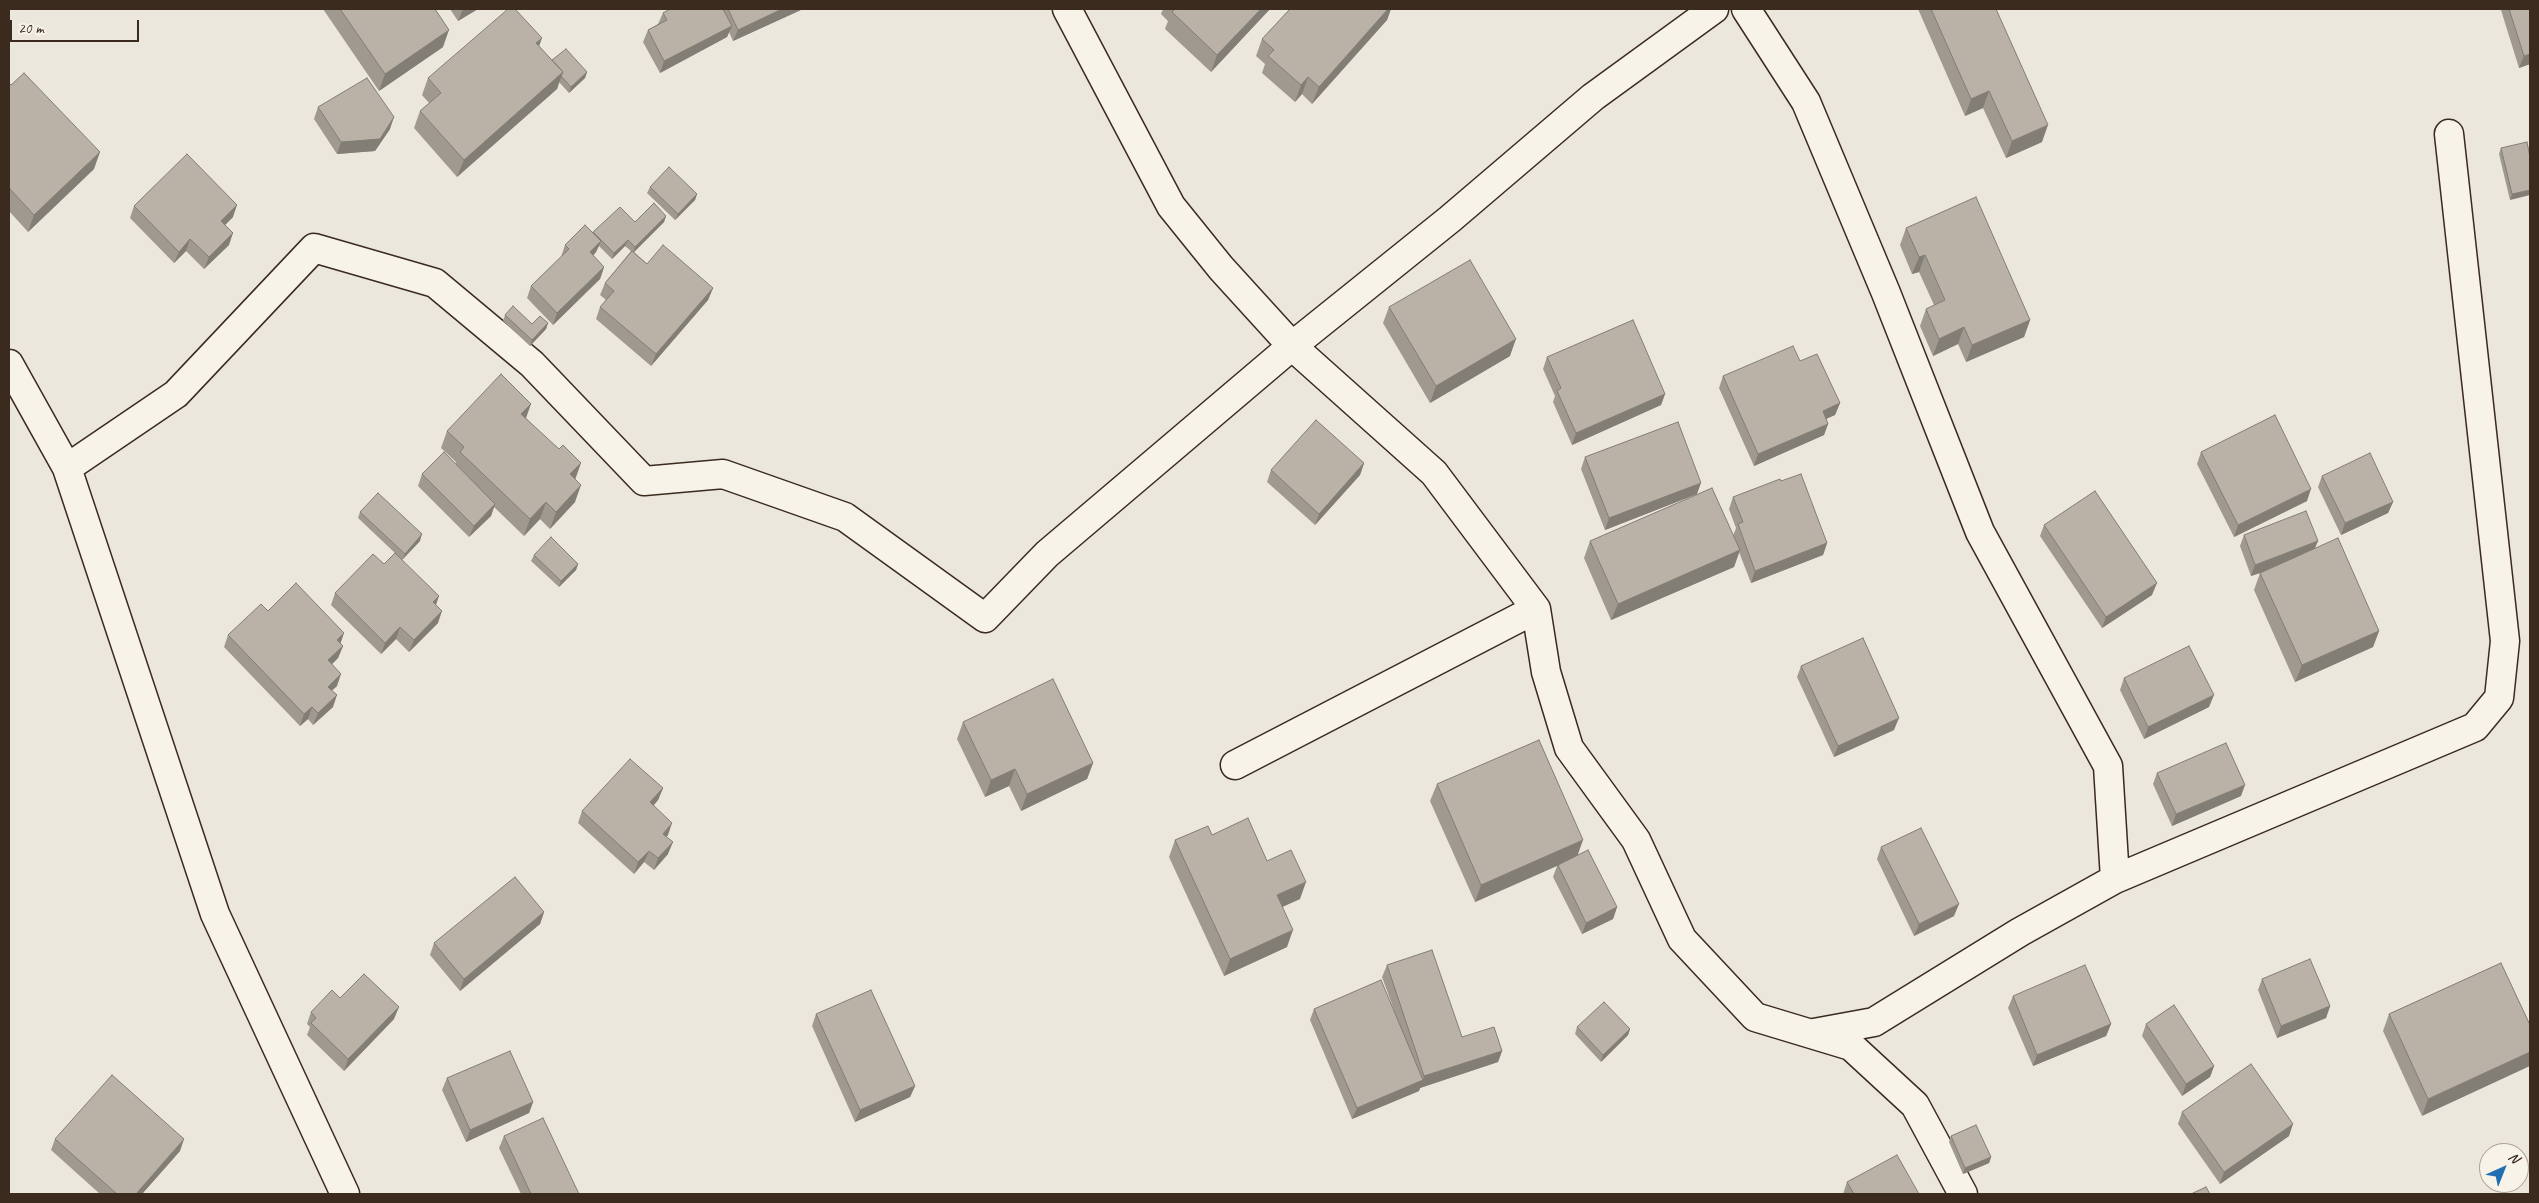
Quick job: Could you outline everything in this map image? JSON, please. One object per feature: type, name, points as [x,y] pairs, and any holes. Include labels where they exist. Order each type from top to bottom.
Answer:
[{"type":"street","points":[[1067,9],[1171,206],[1220,268],[1292,346],[1434,473],[1536,609],[1546,672],[1569,748],[1636,840],[1682,939],[1755,1017],[1851,1046],[1915,1105],[1963,1194]]},
{"type":"street","points":[[67,468],[176,394],[314,248],[435,283],[532,364],[644,481],[723,474],[845,517],[985,618],[1047,554],[1292,346],[1450,219],[1593,97],[1714,9]]},
{"type":"street","points":[[1746,9],[1806,102],[1889,302],[1980,532],[2108,766],[2115,879]]},
{"type":"street","points":[[1810,1034],[1874,1022],[2020,932],[2115,879],[2475,727],[2499,698],[2505,641],[2449,134]]},
{"type":"street","points":[[9,364],[67,468],[215,914],[345,1194]]},
{"type":"street","points":[[1235,765],[1536,609]]},
{"type":"building","points":[[340,9],[435,9],[449,30],[385,74]]},
{"type":"building","points":[[508,9],[515,9],[542,38],[536,43],[563,72],[464,160],[420,111],[441,93],[428,78]]},
{"type":"building","points":[[670,9],[723,9],[732,26],[664,61],[648,30],[667,20],[663,13]]},
{"type":"building","points":[[728,9],[782,9],[738,30]]},
{"type":"building","points":[[1175,9],[1261,9],[1217,55],[1172,12]]},
{"type":"building","points":[[1290,9],[1388,9],[1319,87],[1308,77],[1301,85],[1268,56],[1274,50],[1262,39]]},
{"type":"building","points":[[1931,9],[1996,9],[2048,125],[2012,141],[1989,91],[1971,99]]},
{"type":"building","points":[[2509,9],[2530,9],[2530,54],[2524,56]]},
{"type":"building","points":[[566,49],[587,72],[571,87],[561,76],[563,72],[552,60]]},
{"type":"building","points":[[24,73],[100,152],[34,215],[9,188],[9,83],[11,85]]},
{"type":"building","points":[[367,78],[394,117],[380,139],[341,142],[318,107]]},
{"type":"building","points":[[2527,142],[2530,157],[2530,190],[2512,194],[2501,148]]},
{"type":"building","points":[[187,154],[237,205],[221,221],[233,233],[209,257],[190,239],[179,252],[134,206]]},
{"type":"building","points":[[669,167],[697,194],[678,214],[650,187]]},
{"type":"building","points":[[1976,197],[2030,320],[1972,345],[1964,327],[1939,339],[1926,309],[1945,300],[1925,255],[1919,257],[1906,228]]},
{"type":"building","points":[[654,203],[666,216],[635,247],[628,240],[614,253],[593,232],[620,207],[635,222]]},
{"type":"building","points":[[585,225],[601,241],[590,252],[604,267],[557,313],[531,286],[569,249],[565,245]]},
{"type":"building","points":[[663,245],[713,288],[656,354],[600,307],[614,291],[605,283],[632,251],[647,264]]},
{"type":"building","points":[[1470,260],[1516,339],[1436,386],[1389,307]]},
{"type":"building","points":[[513,306],[532,324],[540,316],[548,323],[532,340],[505,315]]},
{"type":"building","points":[[1633,320],[1665,394],[1576,433],[1557,391],[1561,388],[1547,357]]},
{"type":"building","points":[[1793,346],[1800,361],[1817,354],[1840,403],[1823,411],[1828,424],[1758,454],[1723,376]]},
{"type":"building","points":[[501,374],[531,404],[521,414],[559,449],[563,445],[581,463],[570,474],[581,485],[556,512],[546,502],[530,519],[460,452],[464,447],[447,431]]},
{"type":"building","points":[[2275,415],[2311,489],[2238,525],[2201,452]]},
{"type":"building","points":[[1316,420],[1364,463],[1319,514],[1271,470]]},
{"type":"building","points":[[1678,422],[1701,483],[1609,518],[1585,457]]},
{"type":"building","points":[[444,452],[495,504],[474,526],[422,474]]},
{"type":"building","points":[[2370,453],[2393,502],[2345,523],[2322,476]]},
{"type":"building","points":[[1801,474],[1827,543],[1755,571],[1738,524],[1743,522],[1733,497],[1780,479],[1781,481]]},
{"type":"building","points":[[1712,488],[1740,550],[1618,604],[1590,541]]},
{"type":"building","points":[[2095,491],[2157,583],[2106,617],[2044,525]]},
{"type":"building","points":[[378,493],[422,534],[405,554],[360,512]]},
{"type":"building","points":[[2306,511],[2318,541],[2255,565],[2244,535]]},
{"type":"building","points":[[551,537],[578,564],[561,581],[534,555]]},
{"type":"building","points":[[2338,538],[2379,631],[2302,665],[2260,573]]},
{"type":"building","points":[[395,553],[439,596],[433,602],[442,611],[414,640],[400,627],[385,643],[335,593],[373,554],[384,564]]},
{"type":"building","points":[[296,583],[344,633],[337,640],[343,646],[328,660],[341,674],[328,687],[337,695],[318,713],[312,707],[304,714],[228,635],[261,604],[268,611]]},
{"type":"building","points":[[1863,638],[1899,718],[1838,746],[1801,666]]},
{"type":"building","points":[[2189,646],[2214,695],[2148,727],[2124,678]]},
{"type":"building","points":[[1053,679],[1093,763],[1027,794],[1015,769],[991,780],[963,722]]},
{"type":"building","points":[[1539,740],[1583,840],[1481,885],[1437,784]]},
{"type":"building","points":[[2226,743],[2245,785],[2176,814],[2157,773]]},
{"type":"building","points":[[630,759],[663,788],[650,802],[672,823],[663,834],[673,842],[658,858],[649,851],[638,862],[582,811]]},
{"type":"building","points":[[1248,818],[1267,861],[1291,850],[1306,882],[1277,895],[1293,930],[1230,959],[1175,840],[1208,826],[1212,835]]},
{"type":"building","points":[[1921,828],[1959,904],[1919,924],[1881,847]]},
{"type":"building","points":[[1588,850],[1617,907],[1586,923],[1558,865]]},
{"type":"building","points":[[515,877],[544,912],[464,979],[434,943]]},
{"type":"building","points":[[1432,950],[1462,1037],[1494,1027],[1502,1051],[1424,1076],[1387,965]]},
{"type":"building","points":[[2310,959],[2330,1006],[2281,1026],[2262,979]]},
{"type":"building","points":[[2501,963],[2530,1025],[2530,1052],[2428,1099],[2389,1014]]},
{"type":"building","points":[[2085,965],[2111,1024],[2037,1055],[2013,996]]},
{"type":"building","points":[[364,974],[399,1007],[348,1059],[311,1023],[316,1018],[311,1012],[332,990],[340,998]]},
{"type":"building","points":[[1381,980],[1423,1080],[1357,1108],[1314,1009]]},
{"type":"building","points":[[871,990],[915,1086],[860,1110],[816,1014]]},
{"type":"building","points":[[1604,1002],[1630,1029],[1603,1055],[1577,1027]]},
{"type":"building","points":[[2174,1005],[2214,1066],[2186,1084],[2146,1024]]},
{"type":"building","points":[[510,1051],[533,1102],[470,1130],[447,1078]]},
{"type":"building","points":[[2251,1064],[2293,1124],[2224,1172],[2182,1112]]},
{"type":"building","points":[[112,1075],[184,1139],[136,1194],[117,1194],[55,1139]]},
{"type":"building","points":[[543,1118],[579,1194],[531,1194],[504,1136]]},
{"type":"building","points":[[1976,1125],[1991,1157],[1965,1168],[1951,1136]]},
{"type":"building","points":[[1897,1155],[1919,1194],[1854,1194],[1847,1182]]},
{"type":"building","points":[[2206,1187],[2210,1194],[2191,1194]]}]
